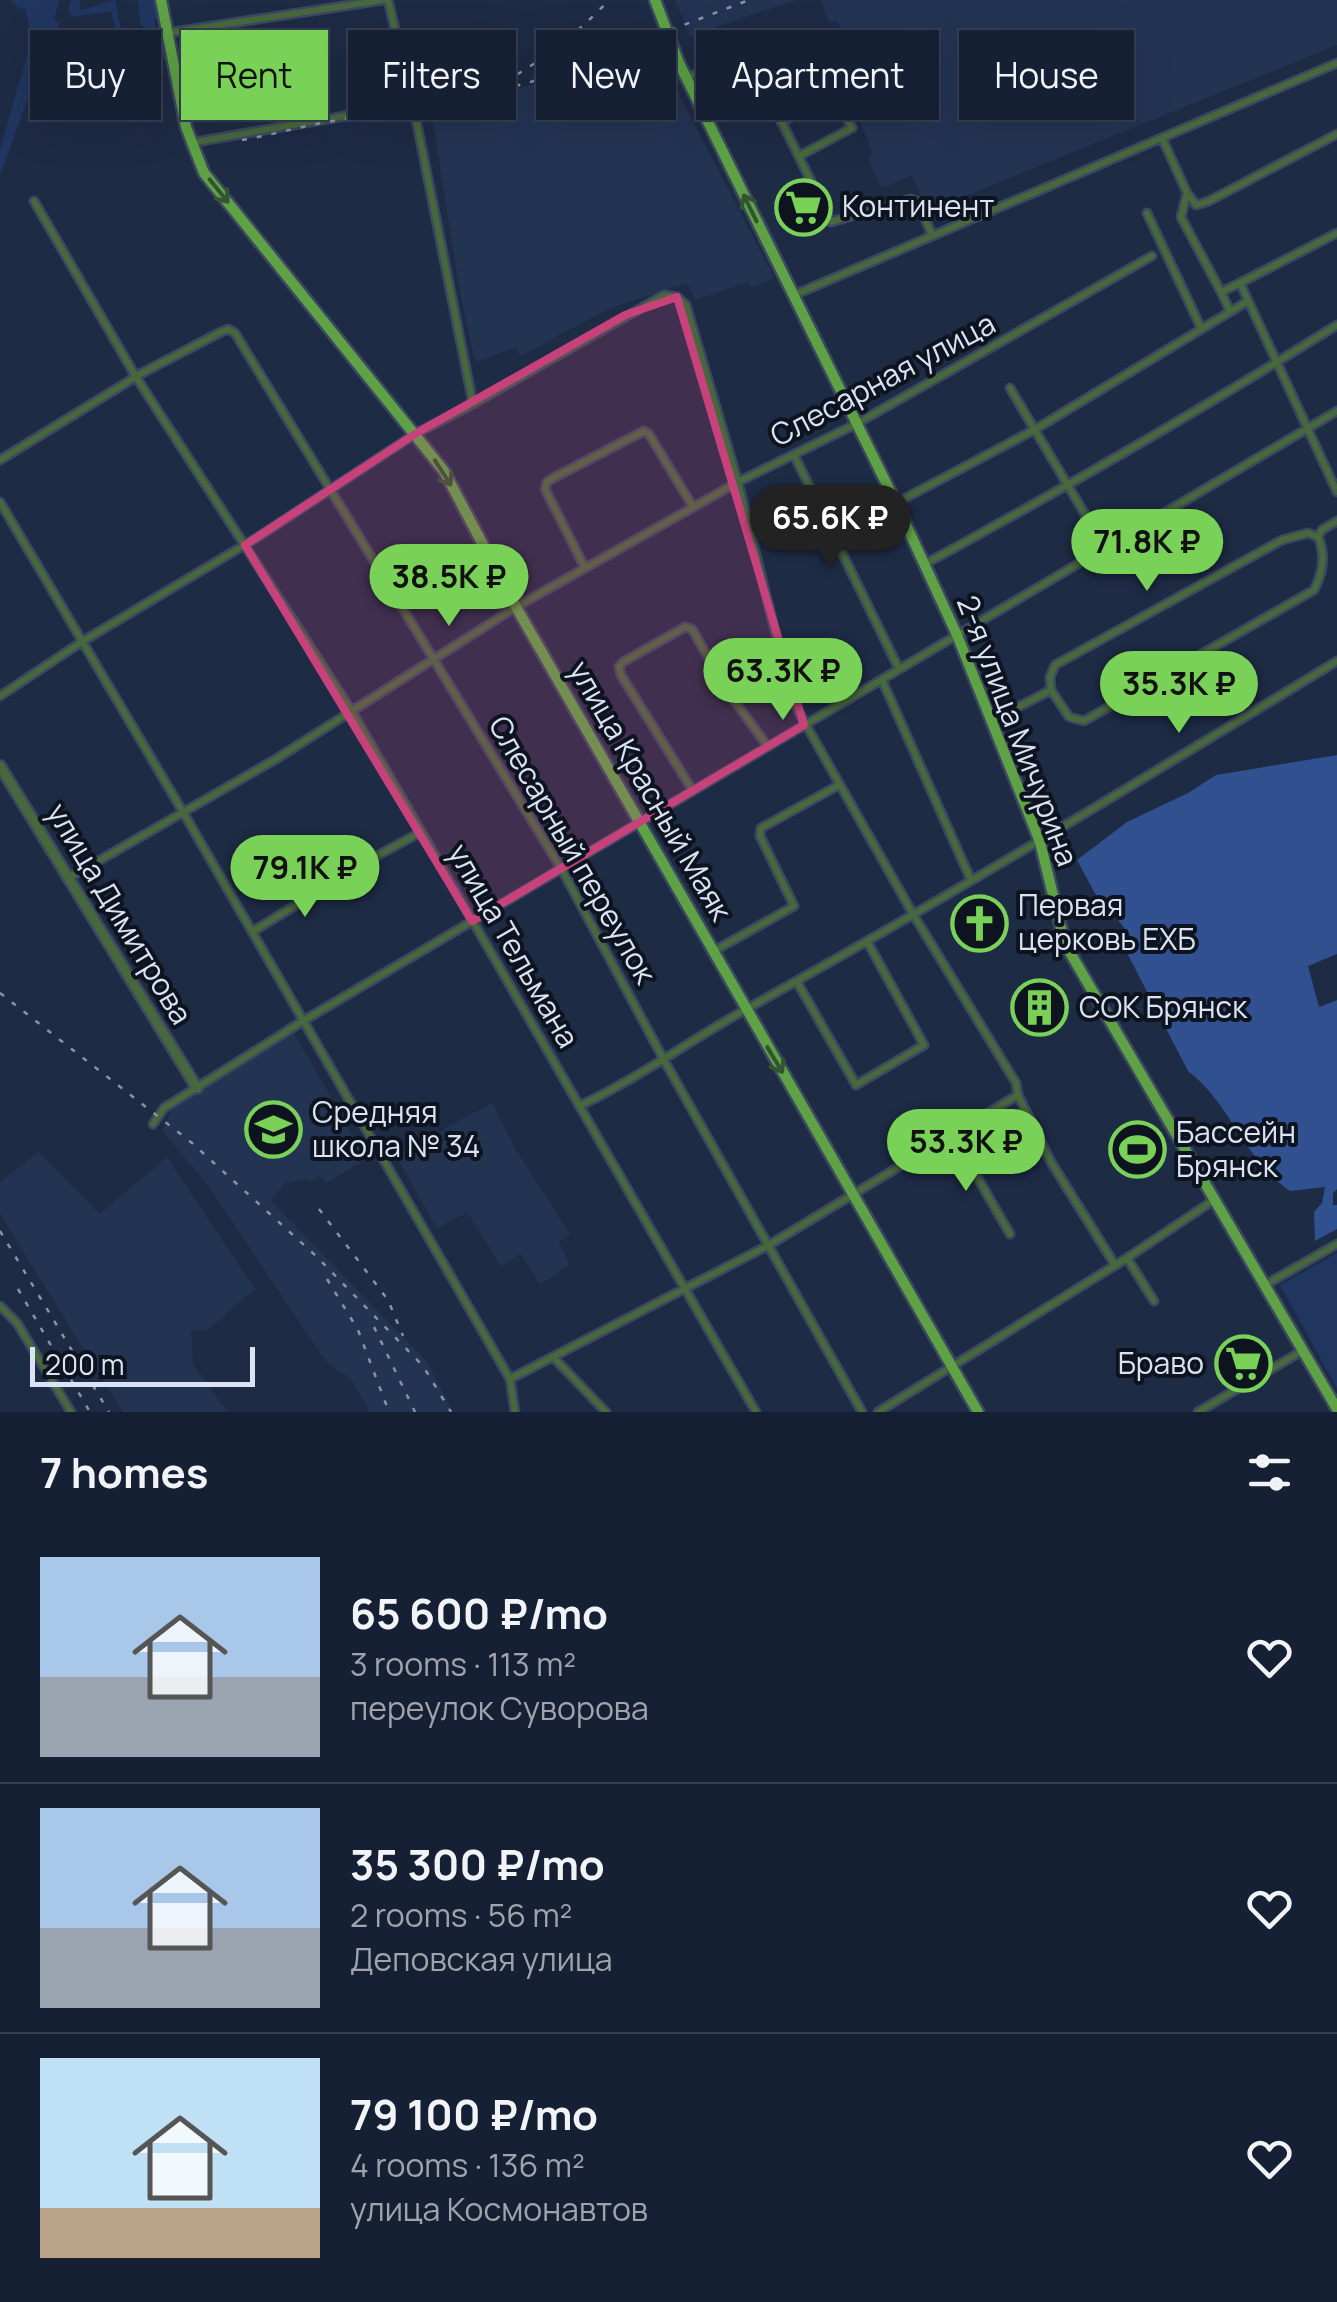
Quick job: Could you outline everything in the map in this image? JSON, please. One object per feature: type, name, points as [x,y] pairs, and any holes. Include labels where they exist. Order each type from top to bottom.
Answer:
[{"type":"main road","name":"улица Красный Маяк","points":[[161,0],[190,144],[204,173],[444,471],[516,607],[978,1412]]},
{"type":"main road","name":"2-я улица Мичурина","points":[[655,0],[686,78],[957,635],[1040,842],[1065,944],[1337,1409]]},
{"type":"street","points":[[167,33],[385,0],[393,30]]},
{"type":"street","points":[[793,295],[1337,63]]},
{"type":"street","points":[[686,78],[696,74]]},
{"type":"street","points":[[799,156],[852,128],[835,95],[781,122],[830,222],[911,199],[918,202],[932,235]]},
{"type":"street","points":[[190,144],[348,118]]},
{"type":"street","points":[[416,120],[474,404]]},
{"type":"street","points":[[1162,138],[1196,205],[1209,202],[1337,134]]},
{"type":"street","points":[[1188,193],[1181,217],[1230,311]]},
{"type":"street","name":"улица Тельмана","points":[[34,201],[136,377],[351,710],[756,1412]]},
{"type":"street","points":[[1147,214],[1201,328]]},
{"type":"street","points":[[1221,292],[1337,233]]},
{"type":"street","name":"Слесарная улица","points":[[67,879],[276,760],[516,607],[738,482],[856,424],[1152,256]]},
{"type":"street","points":[[1240,283],[1337,492]]},
{"type":"street","points":[[0,696],[83,641],[245,545],[415,434],[664,295],[677,297],[686,305],[738,482],[792,700],[1016,1083],[1018,1095],[1051,1162],[1115,1265]]},
{"type":"street","points":[[896,503],[1034,430],[1248,300]]},
{"type":"street","points":[[925,564],[1067,487],[1337,325]]},
{"type":"street","name":"Слесарный переулок","points":[[136,377],[221,332],[228,329],[235,333],[562,870],[862,1412]]},
{"type":"street","points":[[0,460],[136,377]]},
{"type":"street","points":[[1010,388],[1105,548]]},
{"type":"street","points":[[153,1124],[164,1108],[303,1021],[1337,411]]},
{"type":"street","points":[[585,568],[545,489],[553,478],[644,431],[692,508]]},
{"type":"street","points":[[794,454],[900,669]]},
{"type":"street","points":[[0,502],[510,1379],[515,1412]]},
{"type":"street","points":[[1318,537],[1337,520]]},
{"type":"street","points":[[1308,533],[1318,537],[1322,547],[1321,577],[1314,590],[1084,720],[1069,717],[1052,690],[1050,677],[1055,665],[1282,540],[1308,533]]},
{"type":"street","points":[[692,791],[620,675],[623,662],[684,627],[692,629],[726,689],[768,746]]},
{"type":"street","points":[[579,1106],[1040,842],[1337,661]]},
{"type":"street","points":[[882,679],[971,880]]},
{"type":"street","points":[[992,720],[1052,690]]},
{"type":"street","name":"улица Димитрова","points":[[0,766],[197,1088]]},
{"type":"street","points":[[714,951],[794,906],[759,832],[839,785]]},
{"type":"street","points":[[371,859],[421,832]]},
{"type":"street","points":[[252,932],[340,878]]},
{"type":"street","points":[[796,982],[856,1085],[924,1045],[867,942]]},
{"type":"street","points":[[510,1379],[769,1246],[1018,1095]]},
{"type":"street","points":[[952,1135],[1010,1234]]},
{"type":"street","points":[[878,1412],[1214,1200]]},
{"type":"street","points":[[1265,1285],[1337,1244]]},
{"type":"street","points":[[1127,1258],[1154,1301]]},
{"type":"street","points":[[0,1306],[16,1324],[71,1412]]},
{"type":"street","points":[[1198,1412],[1302,1351]]},
{"type":"street","points":[[553,1357],[606,1412]]},
{"type":"highlighted area","points":[[677,297],[804,725],[472,921],[245,545],[415,434],[625,315]]},
{"type":"shaded area","points":[[11,0],[59,0],[54,21],[59,23],[58,30],[30,30],[25,8],[19,9]]},
{"type":"shaded area","points":[[71,0],[79,0],[81,10],[115,0],[121,30],[116,30],[111,11],[73,17],[68,11]]},
{"type":"shaded area","points":[[138,0],[153,0],[159,19],[154,20],[156,27],[161,30],[145,30],[141,26]]},
{"type":"shaded area","points":[[675,0],[796,0],[708,30],[696,30],[690,36]]},
{"type":"shaded area","points":[[821,0],[1337,0],[1337,45],[928,211],[912,176],[881,188],[868,159],[872,152],[860,120],[939,120],[939,30],[841,30],[837,21],[829,23]]},
{"type":"shaded area","points":[[161,32],[167,59],[161,60]]},
{"type":"shaded area","points":[[30,45],[30,94],[0,175],[0,149]]},
{"type":"shaded area","points":[[536,84],[536,120],[676,120],[676,88],[774,278],[751,288],[748,282],[695,300],[687,283],[610,308],[520,356],[516,348],[475,362],[432,120],[516,120],[516,89]]},
{"type":"shaded area","points":[[1337,755],[1337,954],[1308,966],[1319,1007],[1337,1000],[1337,1189],[1333,1205],[1337,1205],[1337,1229],[1315,1241],[1314,1212],[1322,1203],[1325,1187],[1290,1191],[1274,1179],[1216,1099],[1188,1071],[1128,955],[1134,941],[1106,904],[1099,901],[1077,860],[1127,822],[1216,775]]},
{"type":"shaded area","points":[[294,1033],[366,1159],[326,1183],[320,1175],[310,1181],[307,1178],[284,1184],[271,1201],[427,1362],[453,1412],[370,1412],[351,1379],[321,1354],[206,1183],[162,1130],[173,1108]]},
{"type":"shaded area","points":[[492,1103],[516,1150],[570,1234],[559,1242],[569,1265],[540,1284],[521,1254],[501,1266],[467,1212],[437,1229],[396,1156]]},
{"type":"shaded area","points":[[39,1152],[100,1214],[167,1157],[255,1289],[207,1330],[191,1330],[193,1364],[227,1412],[123,1412],[0,1214],[0,1182]]},
{"type":"shaded area","points":[[1337,1253],[1337,1388],[1280,1285]]},
{"type":"railway","points":[[242,140],[333,121],[425,109],[476,95],[538,61],[609,0]]},
{"type":"railway","points":[[516,86],[749,0]]},
{"type":"railway","points":[[0,993],[192,1143],[316,1256],[423,1366],[451,1412]]},
{"type":"railway","points":[[319,1209],[388,1300],[403,1336]]},
{"type":"railway","points":[[0,1231],[109,1412]]},
{"type":"railway","points":[[327,1279],[358,1330],[389,1412]]},
{"type":"railway","points":[[18,1289],[90,1412]]},
{"type":"railway","points":[[374,1327],[415,1412]]},
{"type":"place","name":"Континент","points":[[803,207]]},
{"type":"place","name":"Первая церковь ЕХБ","points":[[979,923]]},
{"type":"place","name":"СОК Брянск","points":[[1040,1008]]},
{"type":"place","name":"Средняя школа № 34","points":[[273,1130]]},
{"type":"place","name":"Бассейн Брянск","points":[[1137,1150]]},
{"type":"place","name":"Браво","points":[[1243,1364]]}]
